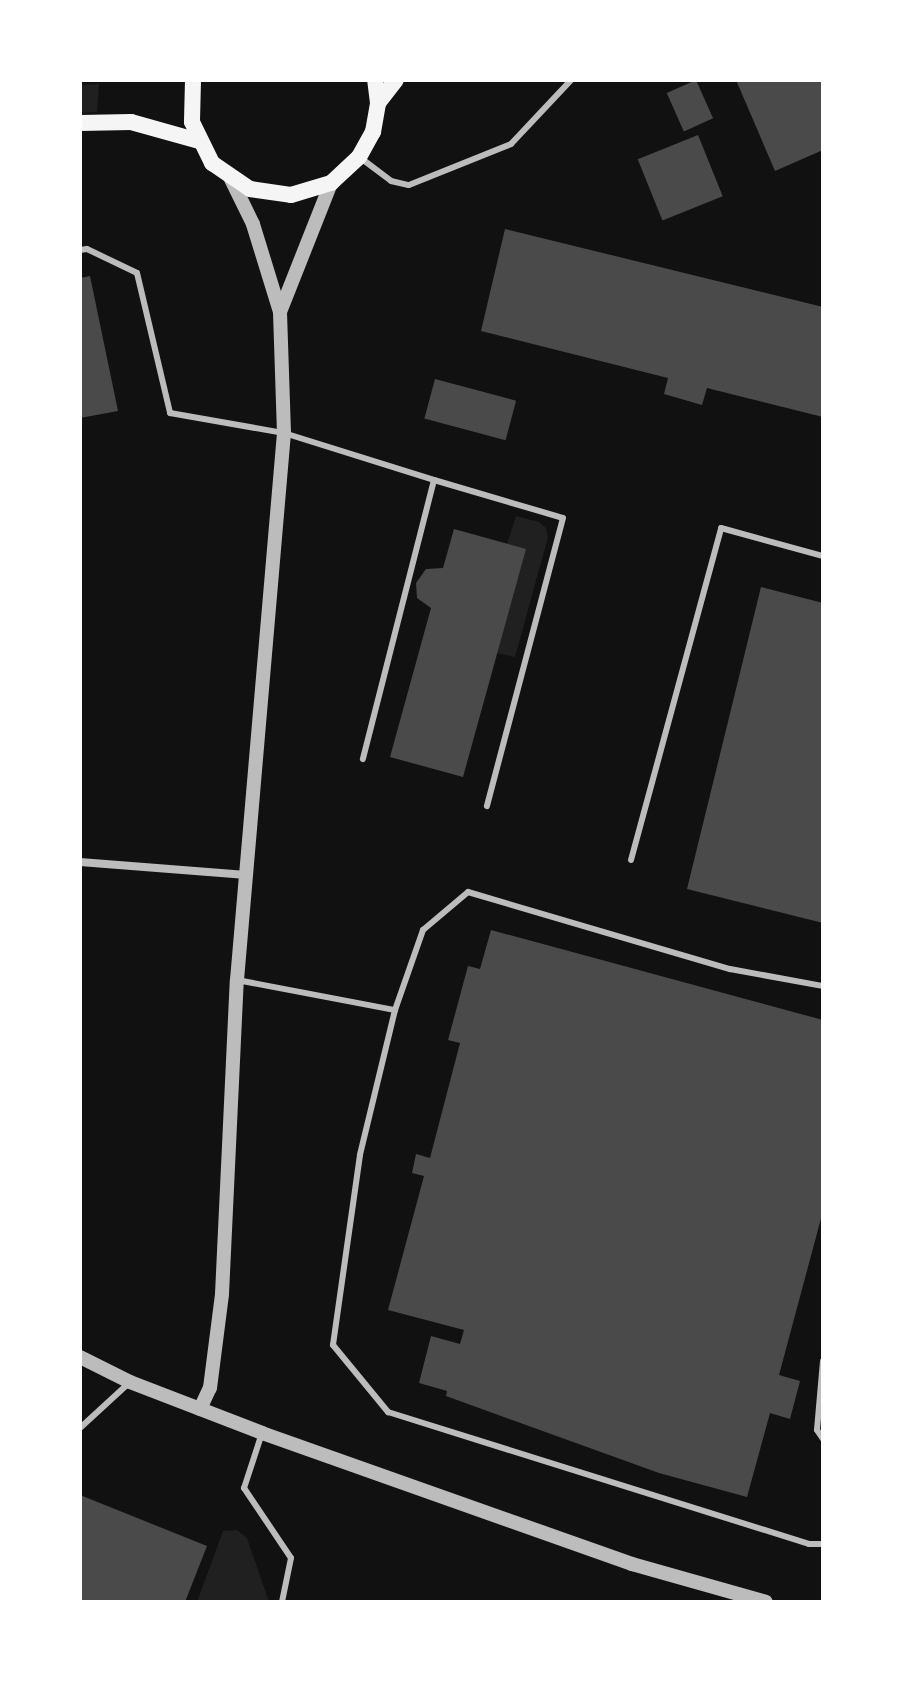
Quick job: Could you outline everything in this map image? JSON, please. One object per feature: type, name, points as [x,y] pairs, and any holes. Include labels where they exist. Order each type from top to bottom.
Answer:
[{"type":"main road","points":[[193,80],[190,103],[199,141],[212,163],[231,179],[270,194],[311,191],[331,183],[359,157],[373,132],[378,103],[375,80]]},
{"type":"main road","points":[[378,103],[396,80]]},
{"type":"main road","points":[[80,123],[131,122],[199,141]]},
{"type":"street","points":[[200,1409],[210,1388],[222,1294],[237,980],[284,433],[280,312],[253,224],[231,179]]},
{"type":"street","points":[[280,312],[331,183]]},
{"type":"street","points":[[80,862],[246,875]]},
{"type":"street","points":[[80,1357],[130,1382],[262,1433],[632,1564],[766,1602]]},
{"type":"lane","points":[[359,157],[391,181],[409,185],[511,144],[571,80]]},
{"type":"lane","points":[[80,250],[87,249],[137,273],[170,413],[284,433],[563,518],[487,806]]},
{"type":"lane","points":[[363,759],[434,480]]},
{"type":"lane","points":[[631,860],[721,528],[823,556]]},
{"type":"lane","points":[[823,986],[730,969],[468,892],[423,930],[395,1010],[360,1155],[333,1345],[388,1412],[809,1544],[823,1544]]},
{"type":"lane","points":[[237,980],[395,1010]]},
{"type":"lane","points":[[823,1361],[817,1430],[823,1439]]},
{"type":"lane","points":[[80,1428],[130,1382]]},
{"type":"lane","points":[[262,1433],[244,1488],[291,1558],[282,1602]]},
{"type":"shaded area","points":[[99,84],[97,112],[80,113],[80,85]]},
{"type":"shaded area","points":[[516,516],[539,522],[546,528],[548,537],[515,657],[497,653],[507,544]]},
{"type":"shaded area","points":[[237,1530],[247,1538],[269,1602],[197,1602],[223,1531]]},
{"type":"building","points":[[696,80],[713,118],[684,131],[667,93]]},
{"type":"building","points":[[736,80],[823,80],[823,150],[775,171]]},
{"type":"building","points":[[698,135],[723,196],[662,221],[638,159]]},
{"type":"building","points":[[505,229],[823,307],[823,417],[707,388],[702,405],[664,394],[668,378],[481,331]]},
{"type":"building","points":[[90,276],[118,411],[80,418],[80,278]]},
{"type":"building","points":[[435,379],[516,401],[506,440],[424,419]]},
{"type":"building","points":[[454,529],[526,549],[463,777],[390,757],[431,608],[417,598],[416,583],[426,569],[443,568]]},
{"type":"building","points":[[761,587],[823,603],[823,923],[687,889]]},
{"type":"building","points":[[491,930],[823,1020],[823,1211],[779,1375],[800,1381],[790,1419],[770,1413],[747,1497],[659,1473],[446,1396],[447,1391],[419,1383],[431,1336],[460,1344],[464,1330],[388,1310],[424,1176],[412,1173],[416,1154],[430,1158],[460,1043],[448,1040],[468,966],[480,969]]},
{"type":"building","points":[[80,1495],[207,1546],[185,1602],[80,1602]]}]
